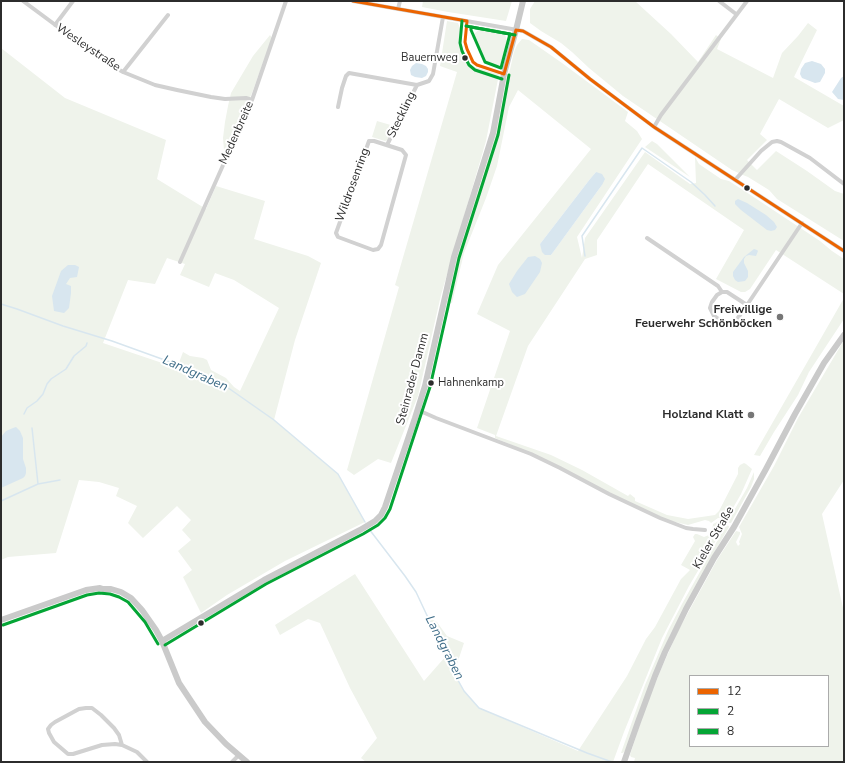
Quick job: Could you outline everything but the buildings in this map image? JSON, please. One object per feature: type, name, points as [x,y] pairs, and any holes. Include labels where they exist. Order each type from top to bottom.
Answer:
[{"type":"main road","name":"Steinrader Damm","points":[[162,641],[264,580],[360,530],[375,521],[381,515],[418,410],[454,257],[493,133],[504,74],[523,1]]},
{"type":"main road","name":"Kieler Straße","points":[[624,762],[655,676],[678,626],[714,558],[734,527],[795,414],[824,364],[844,334]]},
{"type":"main road","points":[[1,620],[86,590],[99,588],[111,589],[132,598],[149,619],[162,641],[179,683],[206,722],[226,744],[247,762]]},
{"type":"street","name":"Wesleystraße","points":[[23,1],[104,61],[123,72],[155,85],[177,90],[225,99],[246,98],[252,100]]},
{"type":"street","points":[[55,25],[73,1]]},
{"type":"street","name":"Medenbreite","points":[[180,262],[252,100],[286,1]]},
{"type":"street","points":[[353,1],[523,32],[551,47],[590,79],[654,126],[844,251]]},
{"type":"street","points":[[398,9],[400,1]]},
{"type":"street","points":[[719,1],[736,14]]},
{"type":"street","points":[[654,126],[747,1]]},
{"type":"street","points":[[123,72],[168,16]]},
{"type":"street","points":[[338,106],[346,76],[349,73],[417,85],[428,81],[433,74],[444,17]]},
{"type":"street","name":"Steckling","points":[[387,145],[417,85]]},
{"type":"street","name":"Wildrosenring","points":[[369,141],[387,145],[402,150],[406,155],[381,245],[378,249],[374,250],[338,237],[336,233],[369,141]]},
{"type":"street","points":[[735,180],[762,151],[772,142],[776,141],[781,142],[810,158],[844,184]]},
{"type":"street","points":[[747,305],[727,292],[722,292],[714,298],[710,308],[714,316],[724,323],[730,324],[735,322],[747,305],[802,222]]},
{"type":"street","points":[[647,238],[718,286],[722,292]]},
{"type":"street","points":[[418,410],[531,454],[660,518],[686,528],[704,530]]},
{"type":"street","points":[[122,745],[119,735],[114,728],[92,708],[80,709],[55,722],[49,726],[48,729],[54,742],[64,752],[69,754],[74,754],[108,744],[115,744],[122,745],[137,752],[147,762]]},
{"type":"street","points":[[232,762],[239,755]]},
{"type":"shaded area","points":[[423,1],[512,1],[506,21],[422,7]]},
{"type":"shaded area","points":[[535,1],[635,1],[671,34],[698,62],[716,35],[721,39],[717,49],[773,78],[782,53],[808,23],[817,30],[794,77],[844,106],[844,120],[828,128],[779,99],[760,134],[767,140],[747,160],[757,170],[776,151],[835,191],[844,194],[844,241],[777,199],[769,190],[748,177],[732,170],[623,96],[561,43],[530,23],[530,9]]},
{"type":"shaded area","points":[[447,21],[458,23],[462,33],[461,44],[463,48],[461,49],[467,61],[468,60],[474,67],[499,74],[486,141],[441,295],[418,396],[391,463],[378,459],[354,475],[347,470],[399,287],[395,285],[457,72],[440,66]]},
{"type":"shaded area","points":[[482,27],[497,29],[506,37],[507,43],[502,64],[495,66],[488,64],[483,60],[482,52],[478,44],[475,39],[472,38],[474,34]]},
{"type":"shaded area","points":[[270,35],[272,38],[252,93],[227,151],[224,150],[223,138],[231,93],[253,56]]},
{"type":"shaded area","points":[[522,39],[529,40],[628,112],[625,121],[637,131],[642,139],[577,237],[582,258],[585,238],[645,152],[690,184],[696,183],[695,157],[699,164],[721,179],[729,181],[746,192],[820,241],[844,259],[844,294],[776,250],[750,289],[745,292],[741,292],[716,279],[744,230],[648,164],[597,240],[597,255],[585,259],[528,346],[496,436],[551,455],[582,470],[628,496],[630,494],[635,498],[635,501],[667,515],[688,519],[715,515],[719,511],[738,474],[738,468],[744,463],[752,469],[741,494],[726,520],[718,518],[711,523],[705,520],[688,525],[671,521],[635,506],[538,456],[495,438],[495,435],[477,428],[510,331],[477,314],[498,265],[591,149],[518,90],[509,107],[497,166],[464,253],[452,303],[447,302],[452,273],[484,173],[517,45]],"holes":[[[596,172],[602,185],[551,255],[540,244]]]},
{"type":"shaded area","points":[[1,48],[65,98],[166,140],[157,179],[206,209],[216,186],[265,201],[254,239],[308,256],[321,263],[295,340],[274,420],[338,474],[365,522],[285,561],[227,595],[201,613],[183,577],[192,570],[178,551],[191,540],[182,530],[191,520],[177,506],[143,538],[128,523],[137,506],[116,496],[119,488],[99,482],[79,480],[56,553],[8,557],[1,560]],"holes":[[[167,258],[185,264],[180,275],[209,287],[215,273],[234,280],[279,308],[240,391],[226,378],[211,370],[207,360],[203,358],[190,356],[183,352],[177,368],[103,343],[128,280],[155,284]]]},
{"type":"shaded area","points":[[812,61],[821,64],[825,69],[825,73],[820,82],[815,83],[802,78],[800,74],[805,63]]},
{"type":"shaded area","points":[[416,63],[426,66],[428,72],[426,76],[422,78],[411,75],[410,70]]},
{"type":"shaded area","points":[[844,76],[844,100],[838,99],[832,92]]},
{"type":"shaded area","points":[[377,121],[394,126],[388,140],[385,141],[372,137]]},
{"type":"shaded area","points":[[652,141],[657,144],[690,177],[645,147]]},
{"type":"shaded area","points":[[596,172],[602,174],[605,179],[602,185],[551,255],[545,255],[542,252],[540,244]]},
{"type":"shaded area","points":[[738,199],[766,215],[777,227],[775,230],[767,230],[741,210],[735,204],[735,201]]},
{"type":"shaded area","points":[[754,249],[758,251],[756,256],[749,255],[744,259],[744,263],[748,271],[748,277],[745,281],[738,282],[733,276],[733,272],[744,257]]},
{"type":"shaded area","points":[[535,256],[540,259],[542,263],[540,272],[525,294],[517,297],[512,292],[509,284],[528,257]]},
{"type":"shaded area","points":[[68,265],[75,265],[79,267],[77,277],[70,278],[66,284],[71,286],[71,293],[69,308],[64,313],[54,311],[52,296],[61,271]]},
{"type":"shaded area","points":[[844,298],[844,319],[809,372],[798,395],[760,456],[754,455]]},
{"type":"shaded area","points":[[844,340],[844,480],[822,514],[844,609],[844,762],[634,762],[635,758],[631,757],[630,755],[646,706],[678,631],[717,560],[736,531],[740,532],[736,542],[738,546],[740,544],[739,542],[742,534],[739,527],[774,466],[798,418]]},
{"type":"shaded area","points":[[16,427],[20,431],[23,438],[23,459],[26,473],[23,478],[1,488],[1,437],[6,431]]},
{"type":"shaded area","points":[[754,472],[754,479],[751,487],[731,523],[729,523],[728,521],[747,488]]},
{"type":"shaded area","points":[[719,521],[723,522],[725,525],[689,586],[662,638],[613,762],[366,762],[361,758],[377,738],[350,688],[320,623],[308,619],[280,635],[275,625],[355,574],[424,681],[446,656],[429,618],[437,622],[447,636],[464,643],[454,673],[464,691],[479,708],[578,751],[627,676],[646,639],[655,627],[681,579],[690,570],[681,565],[695,541],[693,537],[695,534],[704,537],[709,535],[712,532],[713,524]]},
{"type":"shaded area","points":[[726,525],[729,527],[670,635],[625,751],[621,753],[645,685],[668,631]]},
{"type":"waterway","points":[[585,256],[582,236],[642,148],[691,182],[715,206]]},
{"type":"waterway","name":"Landgraben","points":[[1,304],[173,363],[224,385],[274,420],[338,474],[365,522]]},
{"type":"waterway","points":[[24,414],[27,408],[37,401],[43,394],[51,379],[66,369],[74,356],[86,346],[87,343]]},
{"type":"waterway","points":[[32,428],[38,484]]},
{"type":"waterway","points":[[1,501],[38,484],[60,480]]},
{"type":"waterway","name":"Landgraben","points":[[369,529],[416,592],[454,673],[464,691],[479,708],[612,762]]},
{"type":"transit line","name":"12","points":[[353,1],[467,21]]},
{"type":"transit line","name":"2","points":[[462,21],[460,43],[469,65],[475,70],[502,79]]},
{"type":"transit line","name":"12","points":[[467,21],[465,42],[473,62],[477,65],[504,74]]},
{"type":"transit line","name":"2","points":[[466,26],[515,35]]},
{"type":"transit line","name":"8","points":[[471,27],[510,34],[501,68],[485,62],[471,27]]},
{"type":"transit line","name":"12","points":[[516,30],[523,31],[551,47],[590,79],[654,127],[844,251]]},
{"type":"transit line","name":"12","points":[[504,74],[516,30]]},
{"type":"transit line","name":"2","points":[[165,645],[266,584],[363,534],[378,525],[385,518],[390,509],[430,387],[459,258],[498,135],[509,75]]},
{"type":"transit line","name":"2","points":[[3,625],[87,595],[99,593],[110,594],[128,602],[145,622],[158,644]]},
{"type":"place","name":"Bauernweg","points":[[465,58]]},
{"type":"place","name":"Freiwillige Feuerwehr Schönböcken","points":[[780,317]]},
{"type":"place","name":"Hahnenkamp","points":[[431,383]]},
{"type":"place","name":"Holzland Klatt","points":[[751,415]]}]
